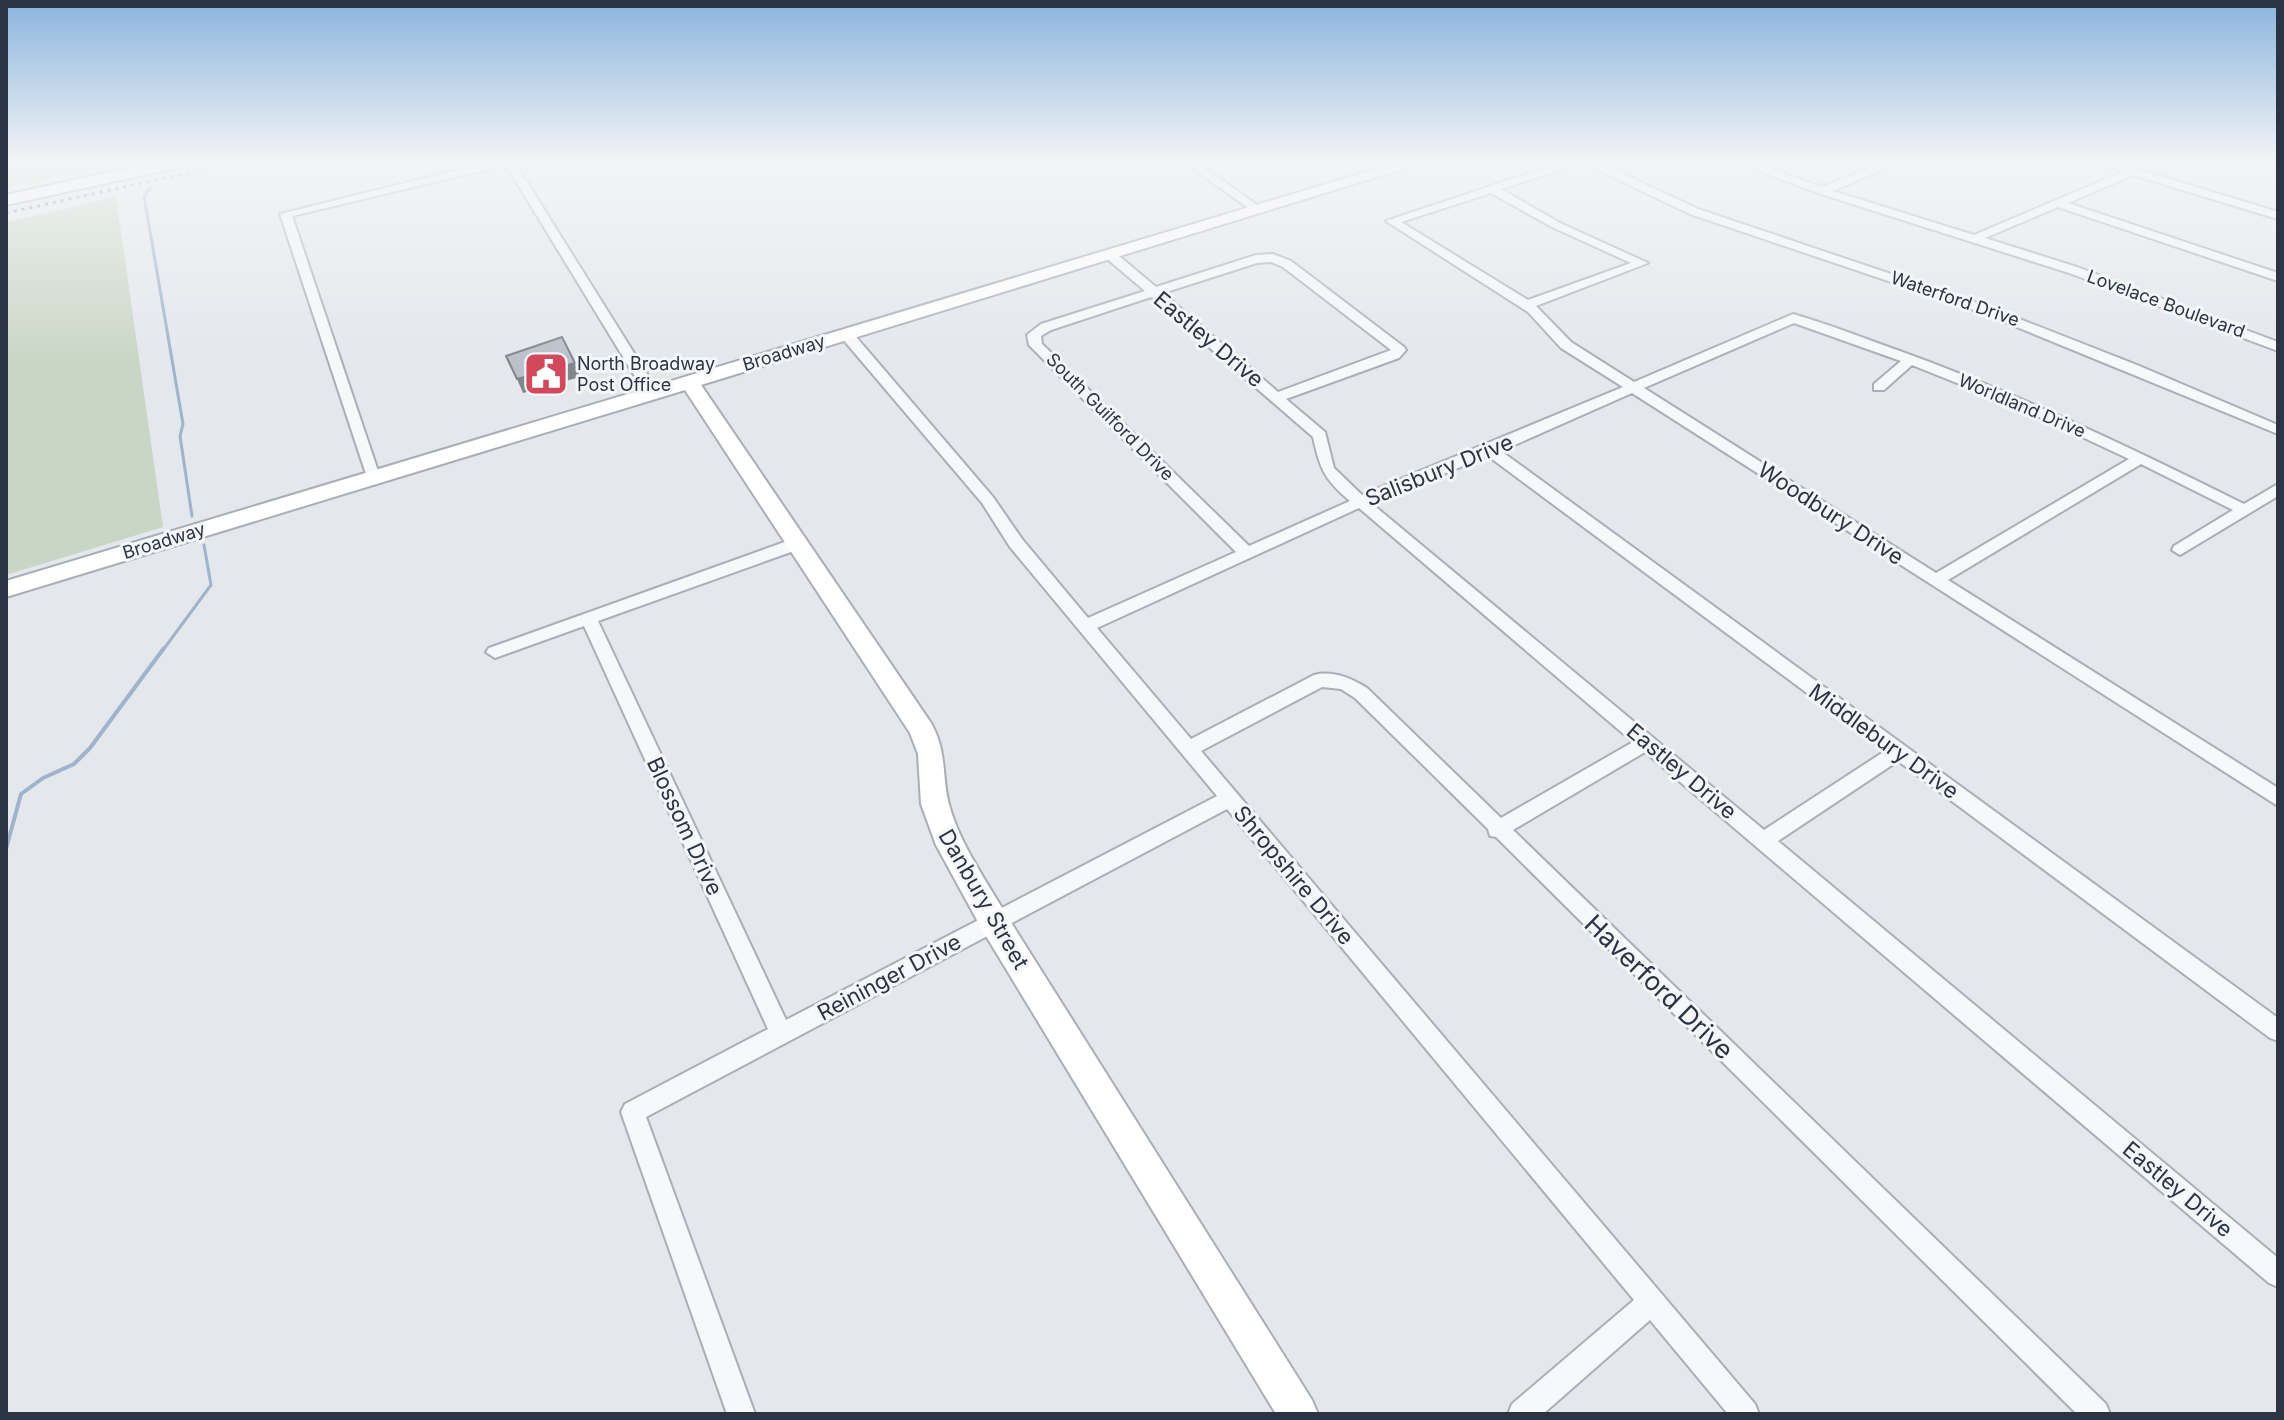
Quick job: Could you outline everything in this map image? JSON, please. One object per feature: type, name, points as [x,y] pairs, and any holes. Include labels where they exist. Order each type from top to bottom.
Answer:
[{"type":"main road","name":"Broadway","points":[[6,589],[1203,226]]},
{"type":"main road","name":"Danbury Street","points":[[689,382],[922,730],[931,754],[933,792],[941,824],[994,922],[1298,1414]]},
{"type":"street","points":[[290,226],[373,477]]},
{"type":"street","points":[[551,226],[652,393]]},
{"type":"street","name":"Woodbury Drive","points":[[1400,226],[1526,305],[1542,317],[1566,345],[2278,798]]},
{"type":"street","points":[[1526,305],[1642,263],[1559,226]]},
{"type":"street","name":"Waterford Drive","points":[[1736,226],[2028,325],[2135,367],[2278,430]]},
{"type":"street","name":"Lovelace Boulevard","points":[[1938,226],[2073,270],[2278,347]]},
{"type":"street","points":[[1976,238],[2003,226]]},
{"type":"street","points":[[2127,226],[2278,277]]},
{"type":"street","name":"Eastley Drive","points":[[1109,254],[1320,435],[1327,468],[1337,482],[2278,1274]]},
{"type":"street","points":[[1155,293],[1256,259],[1273,258],[1287,264],[1399,350],[1394,355],[1277,397]]},
{"type":"street","name":"South Guilford Drive","points":[[1155,293],[1046,327],[1035,334],[1034,340],[1247,553]]},
{"type":"street","name":"Salisbury Drive","points":[[1086,626],[1360,502],[1490,450],[1793,318]]},
{"type":"street","name":"Worldland Drive","points":[[1793,318],[1911,359],[2032,408],[2244,510]]},
{"type":"street","name":"Shropshire Drive","points":[[846,334],[988,500],[1016,543],[1745,1414]]},
{"type":"street","points":[[1879,387],[1911,359]]},
{"type":"street","name":"Middlebury Drive","points":[[1490,450],[2278,1031]]},
{"type":"street","points":[[1936,580],[2141,458]]},
{"type":"street","points":[[2180,550],[2278,489]]},
{"type":"street","points":[[495,652],[799,543]]},
{"type":"street","name":"Blossom Drive","points":[[589,619],[781,1033]]},
{"type":"street","name":"Haverford Drive","points":[[1188,749],[1320,680],[1345,683],[1361,693],[1497,830],[2096,1414]]},
{"type":"street","points":[[1497,830],[1647,742]]},
{"type":"street","points":[[1764,840],[1899,751]]},
{"type":"street","name":"Reininger Drive","points":[[741,1414],[633,1112],[1230,798]]},
{"type":"street","points":[[1522,1414],[1650,1303]]},
{"type":"green space","points":[[6,226],[120,226],[163,527],[6,575]]},
{"type":"building","points":[[562,337],[575,363],[517,379],[506,356]]},
{"type":"waterway","points":[[149,226],[183,424],[180,436],[192,516]]},
{"type":"waterway","points":[[163,650],[211,585],[204,545]]},
{"type":"waterway","points":[[6,849],[21,794],[43,778],[74,764],[90,748],[164,648]]},
{"type":"place","name":"North Broadway Post Office","points":[[546,374]]}]
